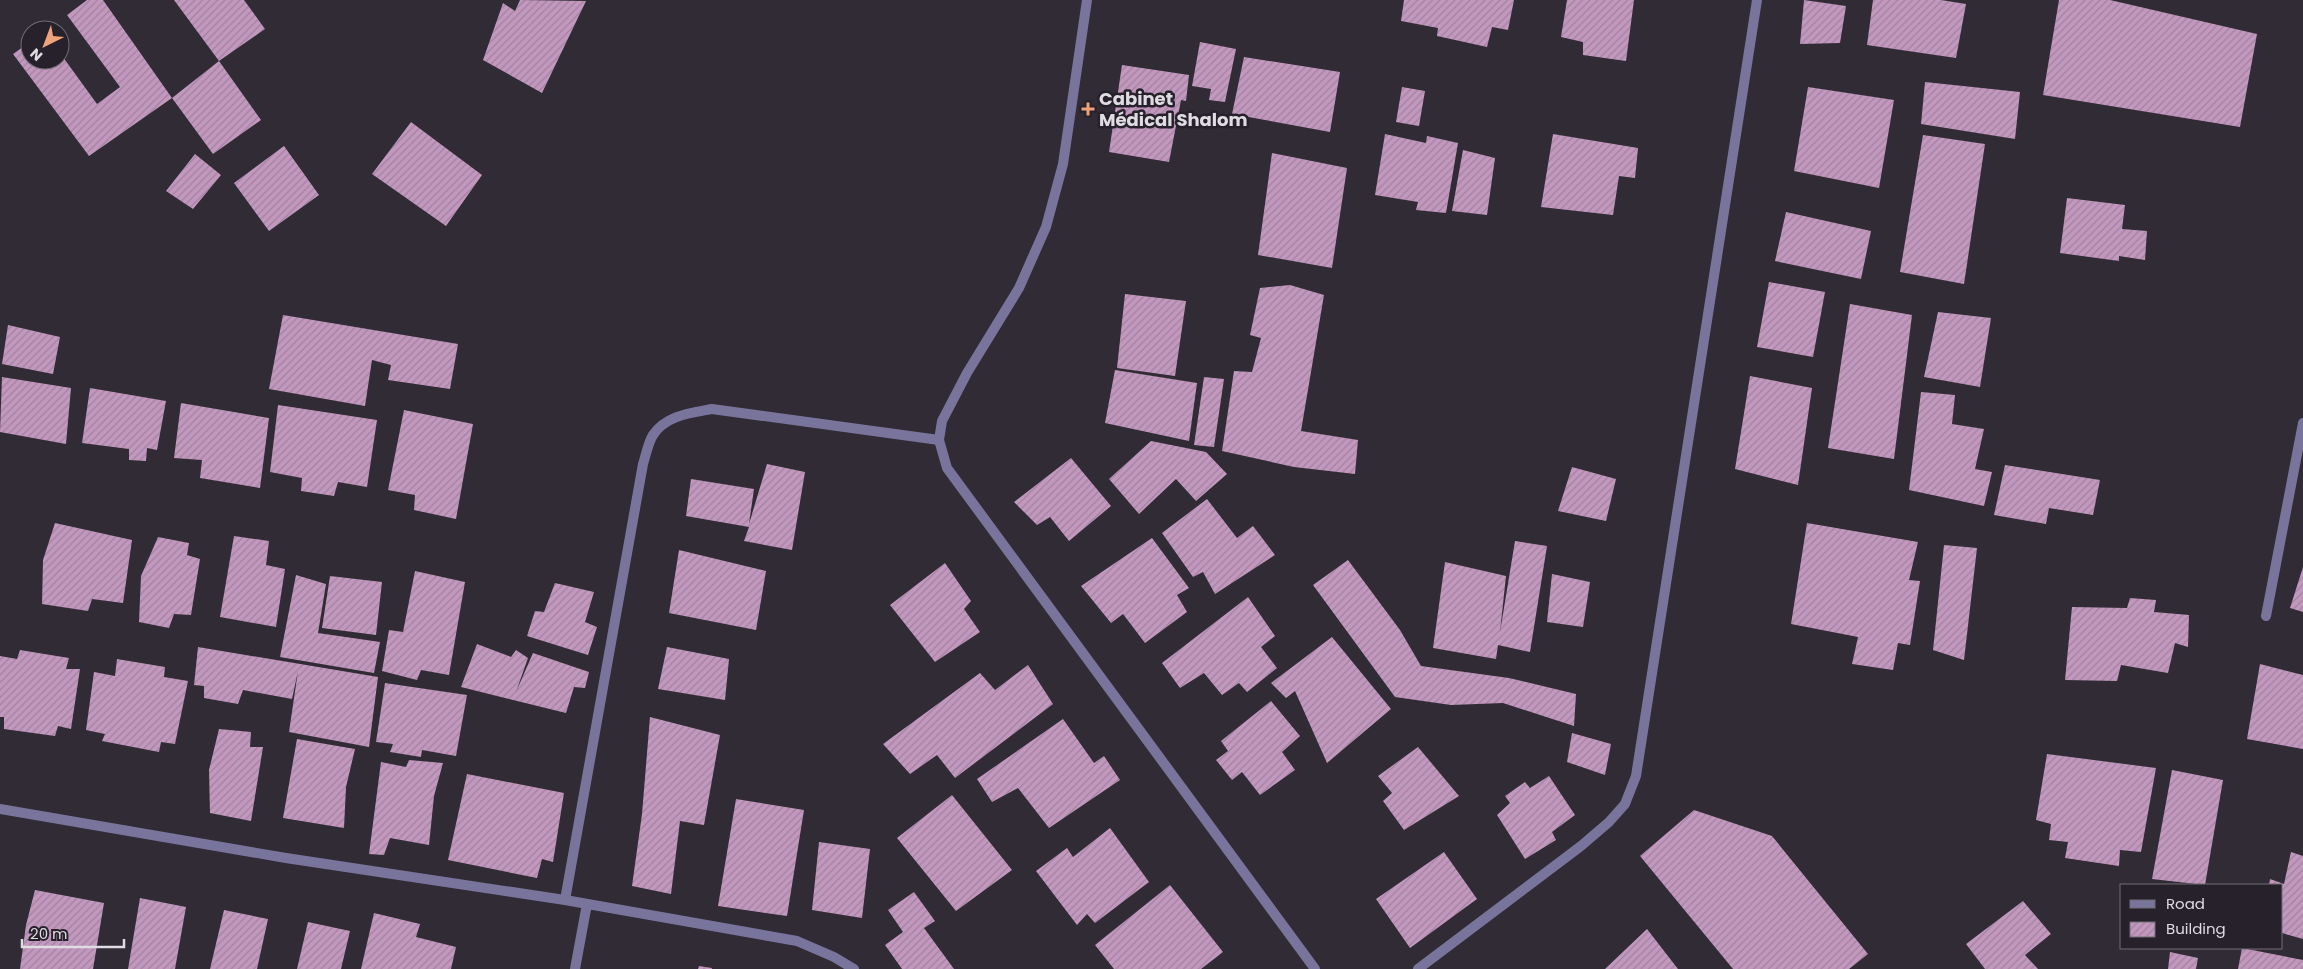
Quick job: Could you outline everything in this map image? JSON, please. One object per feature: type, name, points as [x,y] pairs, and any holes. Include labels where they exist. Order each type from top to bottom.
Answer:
[{"type":"street","points":[[1088,0],[1063,164],[1046,227],[1019,288],[952,398],[942,421],[939,440],[947,468],[1315,969]]},
{"type":"street","points":[[1418,969],[1581,846],[1625,804],[1636,776],[1757,0]]},
{"type":"street","points":[[565,900],[643,464],[653,435],[666,421],[691,413],[712,410],[939,440]]},
{"type":"street","points":[[2266,616],[2303,423]]},
{"type":"street","points":[[0,809],[286,858],[565,900],[797,941],[834,957],[854,969]]},
{"type":"street","points":[[575,969],[587,904]]},
{"type":"building","points":[[87,0],[103,0],[172,98],[89,156],[25,70],[70,70],[70,67],[97,104],[120,87],[67,15]]},
{"type":"building","points":[[174,0],[244,0],[265,29],[219,61]]},
{"type":"building","points":[[520,0],[586,1],[542,93],[483,60],[503,3],[515,11]]},
{"type":"building","points":[[1404,0],[1514,0],[1508,30],[1492,27],[1487,47],[1437,36],[1438,28],[1401,21]]},
{"type":"building","points":[[1567,0],[1634,0],[1626,61],[1583,55],[1583,42],[1561,37]]},
{"type":"building","points":[[1804,0],[1846,6],[1840,43],[1800,44]]},
{"type":"building","points":[[1873,0],[1941,0],[1966,4],[1956,58],[1867,45]]},
{"type":"building","points":[[2059,0],[2110,0],[2257,34],[2240,127],[2043,95]]},
{"type":"building","points":[[1200,42],[1236,49],[1225,102],[1209,100],[1211,89],[1192,86]]},
{"type":"building","points":[[20,49],[20,63],[13,54]]},
{"type":"building","points":[[1244,57],[1340,72],[1330,132],[1232,114]]},
{"type":"building","points":[[219,61],[261,120],[213,154],[172,98]]},
{"type":"building","points":[[1122,65],[1189,75],[1186,101],[1181,100],[1169,162],[1109,152]]},
{"type":"building","points":[[1925,82],[2020,92],[2015,139],[1921,124]]},
{"type":"building","points":[[1402,87],[1425,91],[1419,126],[1396,122]]},
{"type":"building","points":[[1808,87],[1894,100],[1879,188],[1794,171]]},
{"type":"building","points":[[411,122],[482,175],[446,226],[372,174]]},
{"type":"building","points":[[1385,134],[1426,143],[1427,136],[1458,143],[1446,213],[1416,210],[1418,202],[1375,195]]},
{"type":"building","points":[[1553,134],[1638,148],[1635,178],[1619,176],[1613,215],[1541,207]]},
{"type":"building","points":[[1923,135],[1985,144],[1964,284],[1900,272]]},
{"type":"building","points":[[284,146],[319,195],[269,231],[234,183]]},
{"type":"building","points":[[1463,150],[1495,158],[1487,215],[1452,211]]},
{"type":"building","points":[[1272,153],[1347,168],[1332,268],[1258,255]]},
{"type":"building","points":[[195,154],[221,175],[193,209],[166,191]]},
{"type":"building","points":[[2067,198],[2125,205],[2122,229],[2147,231],[2145,260],[2119,256],[2119,261],[2060,253]]},
{"type":"building","points":[[1786,212],[1871,231],[1861,279],[1775,261]]},
{"type":"building","points":[[1769,282],[1825,292],[1813,357],[1757,347]]},
{"type":"building","points":[[1290,285],[1324,295],[1301,431],[1358,440],[1355,474],[1294,467],[1222,451],[1234,371],[1252,372],[1261,338],[1250,335],[1260,288]]},
{"type":"building","points":[[1125,294],[1186,301],[1175,376],[1117,368]]},
{"type":"building","points":[[1850,304],[1912,315],[1894,459],[1828,448]]},
{"type":"building","points":[[1938,312],[1991,318],[1980,387],[1924,377]]},
{"type":"building","points":[[283,315],[458,344],[450,389],[388,380],[391,365],[372,360],[365,406],[269,389]]},
{"type":"building","points":[[8,325],[60,337],[53,374],[2,364]]},
{"type":"building","points":[[1115,370],[1197,383],[1189,441],[1105,423]]},
{"type":"building","points":[[1750,376],[1812,388],[1798,485],[1735,469]]},
{"type":"building","points":[[2,377],[71,388],[66,444],[0,432]]},
{"type":"building","points":[[1204,377],[1224,379],[1214,447],[1194,445]]},
{"type":"building","points":[[90,388],[166,401],[157,450],[147,448],[146,461],[129,460],[129,449],[82,443]]},
{"type":"building","points":[[1921,392],[1955,395],[1952,424],[1984,429],[1975,469],[1992,472],[1984,506],[1909,490]]},
{"type":"building","points":[[181,403],[269,418],[260,488],[200,478],[202,460],[174,458]]},
{"type":"building","points":[[278,405],[377,420],[367,487],[338,482],[334,496],[301,491],[302,478],[270,472]]},
{"type":"building","points":[[404,410],[473,424],[456,519],[414,510],[415,495],[388,490]]},
{"type":"building","points":[[1151,441],[1206,452],[1227,474],[1196,501],[1176,479],[1139,514],[1109,479]]},
{"type":"building","points":[[1071,458],[1111,506],[1069,541],[1050,517],[1037,525],[1014,502]]},
{"type":"building","points":[[767,464],[805,472],[792,550],[744,541],[749,527],[686,516],[691,479],[754,489],[749,524]]},
{"type":"building","points":[[2005,465],[2100,480],[2093,515],[2049,508],[2046,524],[1994,515]]},
{"type":"building","points":[[1572,467],[1616,479],[1606,521],[1558,511]]},
{"type":"building","points":[[1207,499],[1237,538],[1253,526],[1275,555],[1215,594],[1203,572],[1193,577],[1162,533]]},
{"type":"building","points":[[55,523],[132,540],[123,603],[92,599],[88,611],[42,604],[43,560]]},
{"type":"building","points":[[1807,523],[1918,542],[1909,580],[1920,581],[1910,645],[1898,643],[1893,670],[1852,664],[1858,637],[1791,624]]},
{"type":"building","points":[[234,536],[269,541],[266,565],[285,569],[276,627],[220,617]]},
{"type":"building","points":[[158,537],[189,543],[187,555],[200,559],[191,615],[174,614],[169,628],[139,622],[141,576]]},
{"type":"building","points":[[1152,538],[1189,588],[1177,595],[1187,612],[1145,643],[1123,614],[1111,623],[1081,586]]},
{"type":"building","points":[[1515,541],[1547,546],[1530,652],[1498,645],[1496,659],[1433,648],[1445,562],[1506,576],[1500,632]]},
{"type":"building","points":[[1944,545],[1977,548],[1964,660],[1933,650]]},
{"type":"building","points":[[679,550],[766,571],[756,630],[669,613]]},
{"type":"building","points":[[1348,560],[1400,630],[1421,666],[1509,678],[1576,694],[1574,726],[1503,703],[1451,705],[1395,697],[1313,585]]},
{"type":"building","points":[[945,563],[971,601],[964,609],[980,632],[935,662],[890,605]]},
{"type":"building","points":[[2303,567],[2303,612],[2290,608]]},
{"type":"building","points":[[415,571],[465,582],[449,675],[421,670],[417,680],[382,671],[389,630],[403,632]]},
{"type":"building","points":[[1552,574],[1590,582],[1583,627],[1547,622]]},
{"type":"building","points":[[296,575],[326,584],[318,633],[380,642],[374,673],[280,657]]},
{"type":"building","points":[[330,576],[382,582],[376,635],[322,628]]},
{"type":"building","points":[[555,583],[594,592],[585,622],[597,627],[588,655],[527,636],[535,611],[544,612]]},
{"type":"building","points":[[1248,597],[1275,636],[1261,647],[1277,668],[1247,692],[1239,683],[1222,695],[1204,673],[1180,688],[1162,663]]},
{"type":"building","points":[[2130,598],[2156,600],[2154,612],[2189,615],[2188,647],[2175,643],[2168,673],[2121,665],[2117,681],[2065,680],[2072,607],[2127,608]]},
{"type":"building","points":[[1332,637],[1391,709],[1327,763],[1295,691],[1286,698],[1271,683]]},
{"type":"building","points":[[477,644],[511,657],[516,650],[528,658],[516,692],[533,653],[589,672],[585,688],[574,687],[566,713],[461,687]]},
{"type":"building","points":[[198,647],[378,677],[369,747],[289,732],[298,671],[292,699],[243,690],[238,704],[204,698],[204,686],[194,685]]},
{"type":"building","points":[[667,647],[729,659],[725,700],[658,689]]},
{"type":"building","points":[[20,650],[69,658],[66,669],[80,669],[71,729],[58,726],[55,736],[4,729],[4,717],[0,717],[0,656],[17,659]]},
{"type":"building","points":[[117,659],[165,667],[164,677],[188,681],[175,744],[161,742],[159,752],[102,741],[105,734],[86,730],[94,672],[115,676]]},
{"type":"building","points":[[2260,664],[2303,675],[2303,749],[2247,739]]},
{"type":"building","points":[[1028,665],[1053,704],[955,778],[937,755],[910,774],[883,744],[980,673],[995,690]]},
{"type":"building","points":[[385,683],[467,695],[456,756],[422,750],[421,757],[390,752],[393,744],[376,742]]},
{"type":"building","points":[[1271,701],[1300,736],[1282,752],[1295,770],[1260,795],[1242,772],[1232,780],[1216,760],[1228,751],[1221,741]]},
{"type":"building","points":[[650,717],[720,735],[704,825],[680,821],[671,894],[632,886],[642,814]]},
{"type":"building","points":[[1063,719],[1094,763],[1104,756],[1120,780],[1049,828],[1018,788],[992,802],[977,779]]},
{"type":"building","points":[[219,729],[251,732],[250,747],[263,747],[251,821],[210,813],[209,770]]},
{"type":"building","points":[[1572,733],[1611,744],[1605,775],[1567,762]]},
{"type":"building","points":[[297,739],[355,749],[346,787],[344,828],[283,818]]},
{"type":"building","points":[[1418,747],[1459,796],[1404,830],[1383,801],[1392,793],[1378,776]]},
{"type":"building","points":[[2047,754],[2156,768],[2141,852],[2120,850],[2119,866],[2065,858],[2068,842],[2049,840],[2051,824],[2036,820]]},
{"type":"building","points":[[409,760],[443,763],[434,796],[429,845],[390,838],[384,855],[369,854],[381,762],[406,767]]},
{"type":"building","points":[[2172,770],[2223,780],[2205,884],[2152,879]]},
{"type":"building","points":[[467,774],[564,793],[553,862],[542,859],[537,878],[448,860]]},
{"type":"building","points":[[1549,776],[1575,815],[1552,832],[1556,840],[1525,859],[1497,815],[1510,803],[1505,796],[1525,782],[1530,788]]},
{"type":"building","points":[[952,795],[1012,870],[956,911],[897,838]]},
{"type":"building","points":[[736,799],[804,810],[787,916],[718,906]]},
{"type":"building","points":[[1694,810],[1772,836],[1868,954],[1849,969],[1733,969],[1640,856]]},
{"type":"building","points":[[1110,828],[1149,882],[1095,923],[1087,914],[1077,925],[1036,871],[1067,848],[1073,857]]},
{"type":"building","points":[[819,842],[870,849],[862,918],[812,910]]},
{"type":"building","points":[[1444,852],[1477,899],[1410,948],[1376,899]]},
{"type":"building","points":[[2291,852],[2303,856],[2303,939],[2283,933],[2283,884],[2269,884],[2270,879],[2284,884]]},
{"type":"building","points":[[1170,885],[1223,952],[1201,969],[1114,969],[1095,945]]},
{"type":"building","points":[[35,890],[104,903],[93,969],[20,969],[26,925]]},
{"type":"building","points":[[914,892],[935,921],[924,928],[954,969],[902,969],[885,945],[903,932],[888,910]]},
{"type":"building","points":[[140,898],[186,907],[175,969],[128,969]]},
{"type":"building","points":[[2023,901],[2051,934],[2025,955],[2038,969],[1985,969],[1966,944]]},
{"type":"building","points":[[224,910],[268,919],[257,969],[210,969]]},
{"type":"building","points":[[374,913],[420,924],[416,937],[456,947],[451,969],[361,969]]},
{"type":"building","points":[[308,922],[350,931],[341,969],[297,969]]},
{"type":"building","points":[[1647,929],[1678,969],[1605,969]]},
{"type":"building","points":[[2242,949],[2303,960],[2303,969],[2238,969]]},
{"type":"building","points":[[2170,952],[2198,958],[2196,969],[2168,969]]},
{"type":"building","points":[[699,966],[712,968],[712,969],[698,969]]},
{"type":"place","name":"Cabinet Médical Shalom","points":[[1088,109]]}]
